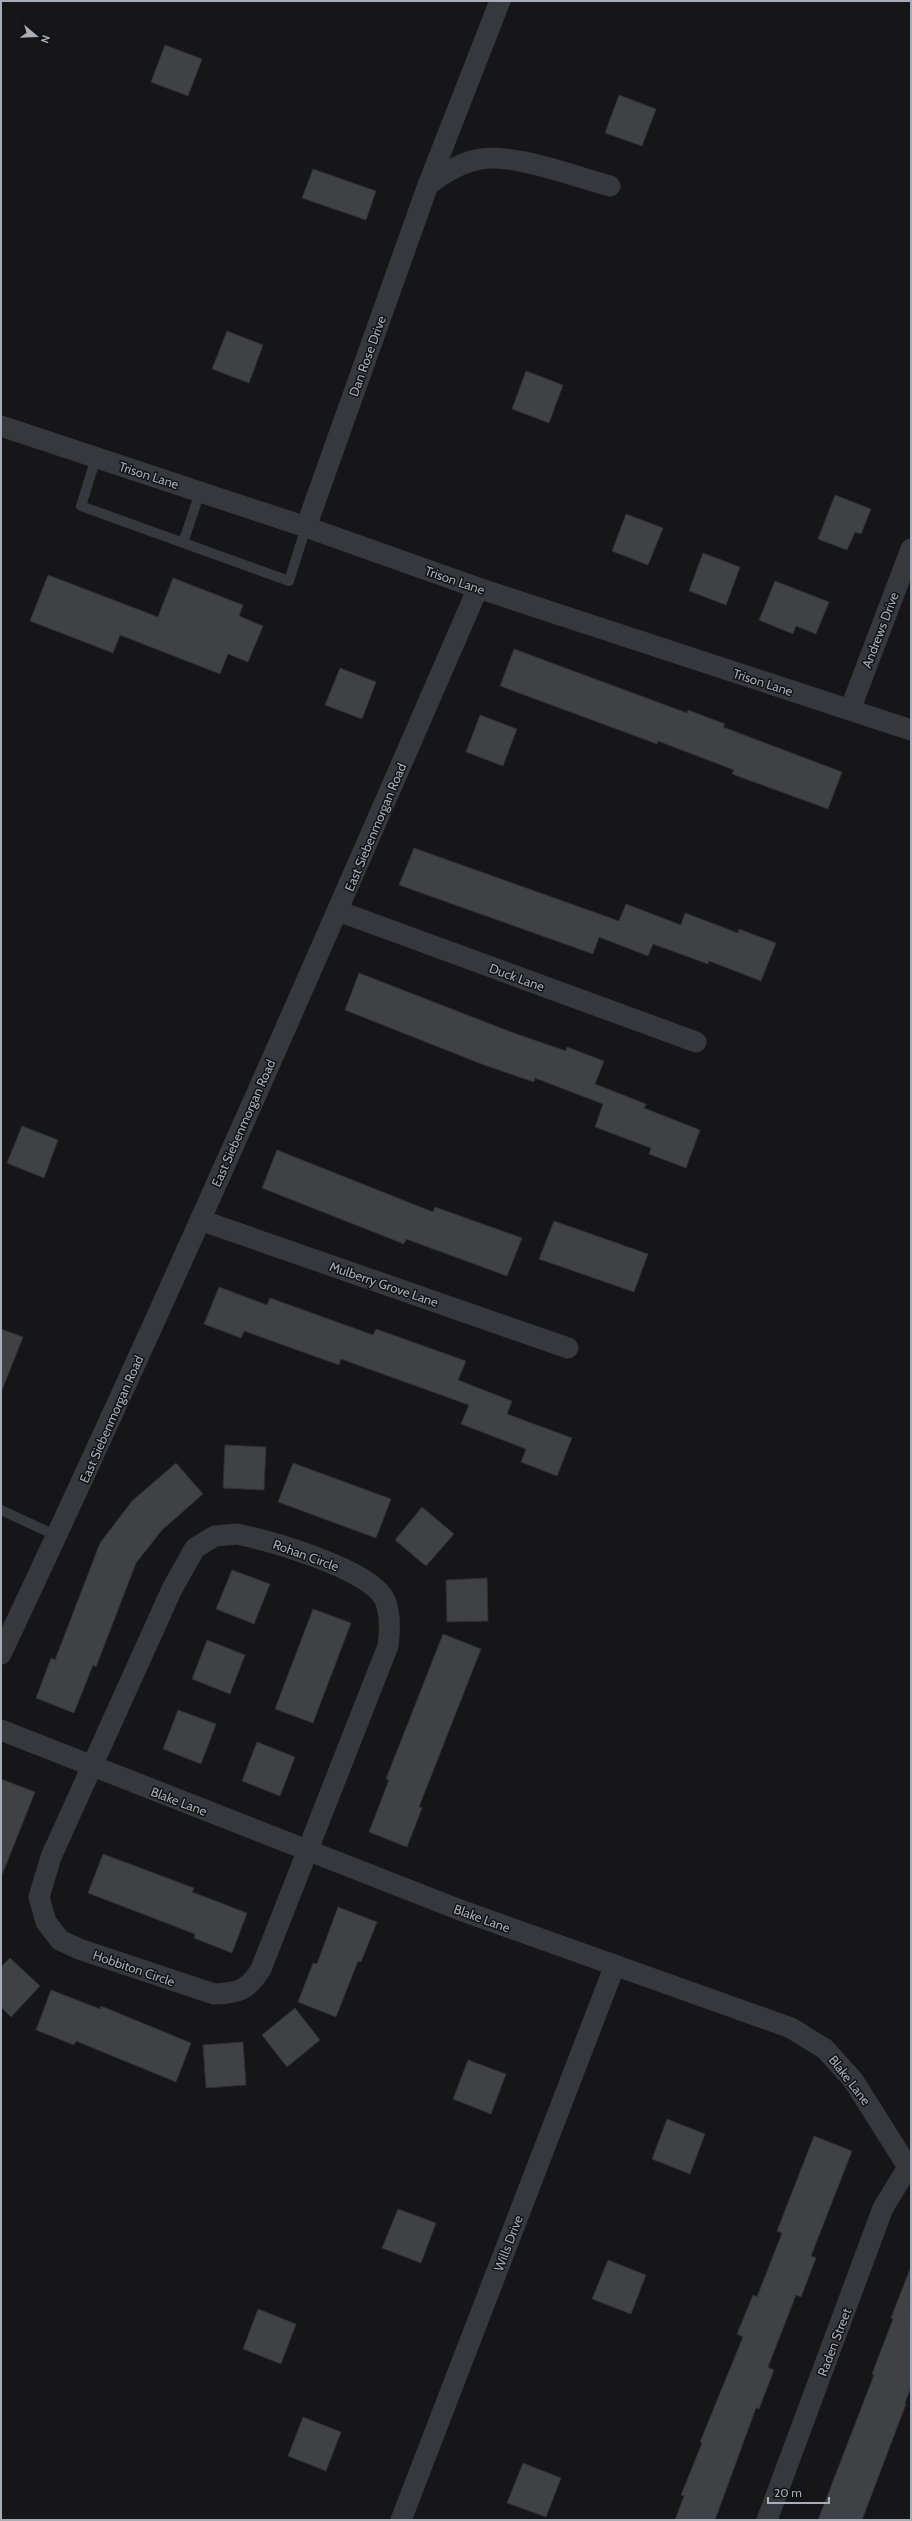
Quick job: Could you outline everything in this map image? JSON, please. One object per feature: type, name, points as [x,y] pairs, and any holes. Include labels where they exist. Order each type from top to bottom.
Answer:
[{"type":"street","name":"Dan Rose Drive","points":[[306,527],[428,185],[500,1]]},
{"type":"street","points":[[428,185],[450,169],[477,159],[499,158],[526,163],[610,186]]},
{"type":"street","name":"Trison Lane","points":[[1,426],[306,527],[478,588],[911,730]]},
{"type":"street","name":"Andrews Drive","points":[[850,710],[911,549]]},
{"type":"street","name":"East Siebenmorgan Road","points":[[1,1654],[57,1536],[200,1220],[338,911],[478,588]]},
{"type":"street","name":"Duck Lane","points":[[338,911],[696,1042]]},
{"type":"street","name":"Mulberry Grove Lane","points":[[200,1220],[568,1348]]},
{"type":"street","name":"Rohan Circle","points":[[91,1766],[172,1589],[195,1548],[215,1536],[237,1534],[261,1540],[348,1570],[370,1582],[385,1600],[390,1625],[389,1639],[308,1851]]},
{"type":"street","name":"Blake Lane","points":[[1,1730],[460,1910],[791,2028],[825,2049],[853,2080],[909,2167]]},
{"type":"street","name":"Hobbiton Circle","points":[[91,1766],[51,1857],[39,1896],[46,1922],[60,1940],[79,1949],[214,1994],[233,1994],[251,1985],[262,1970],[308,1851]]},
{"type":"street","name":"Wills Drive","points":[[401,2520],[615,1965]]},
{"type":"street","name":"Raden Street","points":[[767,2520],[884,2208],[909,2167]]},
{"type":"lane","points":[[96,458],[81,506],[289,581],[306,527]]},
{"type":"lane","points":[[183,543],[200,492]]},
{"type":"lane","points":[[1,1510],[57,1536]]},
{"type":"building","points":[[165,45],[202,59],[188,96],[151,82]]},
{"type":"building","points":[[619,95],[656,109],[642,146],[605,133]]},
{"type":"building","points":[[313,169],[376,191],[366,220],[302,198]]},
{"type":"building","points":[[227,331],[263,345],[249,383],[212,369]]},
{"type":"building","points":[[526,371],[563,385],[549,423],[512,409]]},
{"type":"building","points":[[835,495],[871,509],[861,534],[855,532],[847,550],[818,539]]},
{"type":"building","points":[[626,514],[663,528],[648,565],[612,551]]},
{"type":"building","points":[[703,553],[740,567],[726,605],[689,591]]},
{"type":"building","points":[[48,575],[158,617],[173,578],[243,605],[239,616],[263,626],[248,662],[228,654],[220,674],[120,635],[113,653],[30,621]]},
{"type":"building","points":[[775,581],[829,602],[816,634],[796,626],[793,634],[759,620]]},
{"type":"building","points":[[514,649],[687,713],[688,710],[725,724],[723,727],[842,772],[828,809],[732,774],[734,770],[658,741],[657,744],[500,686]]},
{"type":"building","points":[[340,668],[376,682],[362,719],[325,705]]},
{"type":"building","points":[[480,715],[517,729],[503,766],[466,752]]},
{"type":"building","points":[[414,848],[619,921],[626,904],[681,925],[685,913],[738,933],[739,929],[776,943],[761,981],[709,961],[708,964],[653,944],[648,956],[599,937],[593,954],[399,885]]},
{"type":"building","points":[[359,973],[511,1032],[566,1051],[567,1047],[604,1061],[595,1084],[646,1104],[644,1108],[700,1130],[686,1168],[649,1154],[651,1148],[595,1127],[603,1104],[535,1078],[534,1082],[484,1065],[345,1010]]},
{"type":"building","points":[[22,1126],[58,1140],[44,1178],[7,1163]]},
{"type":"building","points":[[277,1150],[433,1212],[435,1207],[522,1238],[507,1276],[406,1239],[404,1244],[262,1188]]},
{"type":"building","points":[[554,1221],[648,1254],[634,1292],[539,1259]]},
{"type":"building","points":[[219,1287],[267,1305],[270,1298],[373,1335],[376,1329],[466,1361],[458,1380],[512,1401],[507,1414],[572,1438],[557,1476],[521,1462],[526,1449],[461,1424],[469,1405],[341,1359],[339,1365],[244,1331],[241,1338],[204,1324]]},
{"type":"building","points":[[1,1329],[23,1337],[2,1390],[1,1390]]},
{"type":"building","points":[[225,1445],[266,1447],[264,1490],[223,1488]]},
{"type":"building","points":[[176,1463],[203,1494],[162,1530],[136,1563],[96,1667],[93,1665],[74,1713],[36,1698],[51,1658],[55,1660],[100,1543],[132,1501]]},
{"type":"building","points":[[293,1463],[391,1499],[376,1538],[278,1502]]},
{"type":"building","points":[[422,1507],[454,1534],[426,1566],[395,1540]]},
{"type":"building","points":[[232,1570],[270,1584],[254,1624],[216,1609]]},
{"type":"building","points":[[487,1578],[488,1621],[447,1622],[446,1580]]},
{"type":"building","points":[[313,1609],[351,1623],[313,1723],[275,1709]]},
{"type":"building","points":[[443,1634],[481,1649],[419,1807],[422,1808],[407,1847],[369,1832],[389,1780],[386,1779]]},
{"type":"building","points":[[207,1640],[245,1655],[230,1694],[192,1679]]},
{"type":"building","points":[[178,1710],[216,1724],[201,1764],[163,1749]]},
{"type":"building","points":[[257,1742],[295,1757],[280,1796],[242,1781]]},
{"type":"building","points":[[1,1779],[35,1792],[2,1875],[1,1875]]},
{"type":"building","points":[[103,1854],[194,1888],[192,1892],[247,1913],[232,1953],[194,1938],[195,1934],[88,1893]]},
{"type":"building","points":[[338,1907],[377,1922],[361,1962],[358,1961],[336,2017],[298,2002],[313,1963],[317,1964]]},
{"type":"building","points":[[10,1958],[40,1986],[11,2017],[1,2007],[1,1967]]},
{"type":"building","points":[[51,1990],[100,2009],[101,2006],[191,2043],[176,2082],[76,2041],[74,2045],[36,2030]]},
{"type":"building","points":[[295,2008],[320,2040],[287,2067],[262,2035]]},
{"type":"building","points":[[243,2042],[246,2085],[206,2088],[203,2045]]},
{"type":"building","points":[[468,2060],[506,2074],[491,2114],[453,2099]]},
{"type":"building","points":[[667,2119],[705,2134],[690,2174],[652,2159]]},
{"type":"building","points":[[814,2136],[852,2151],[811,2256],[816,2258],[801,2297],[796,2295],[768,2367],[774,2370],[759,2409],[756,2408],[715,2520],[675,2520],[684,2496],[681,2495],[702,2443],[700,2442],[743,2337],[737,2334],[753,2295],[757,2297],[782,2233],[777,2231]]},
{"type":"building","points":[[398,2209],[436,2223],[421,2263],[382,2248]]},
{"type":"building","points":[[608,2260],[646,2275],[631,2314],[592,2299]]},
{"type":"building","points":[[910,2269],[911,2387],[905,2403],[906,2404],[862,2520],[818,2520],[874,2375],[872,2374],[893,2319],[891,2318]]},
{"type":"building","points":[[258,2309],[296,2324],[281,2364],[243,2349]]},
{"type":"building","points":[[303,2417],[341,2432],[326,2471],[288,2456]]},
{"type":"building","points":[[523,2463],[561,2478],[546,2517],[507,2503]]}]
